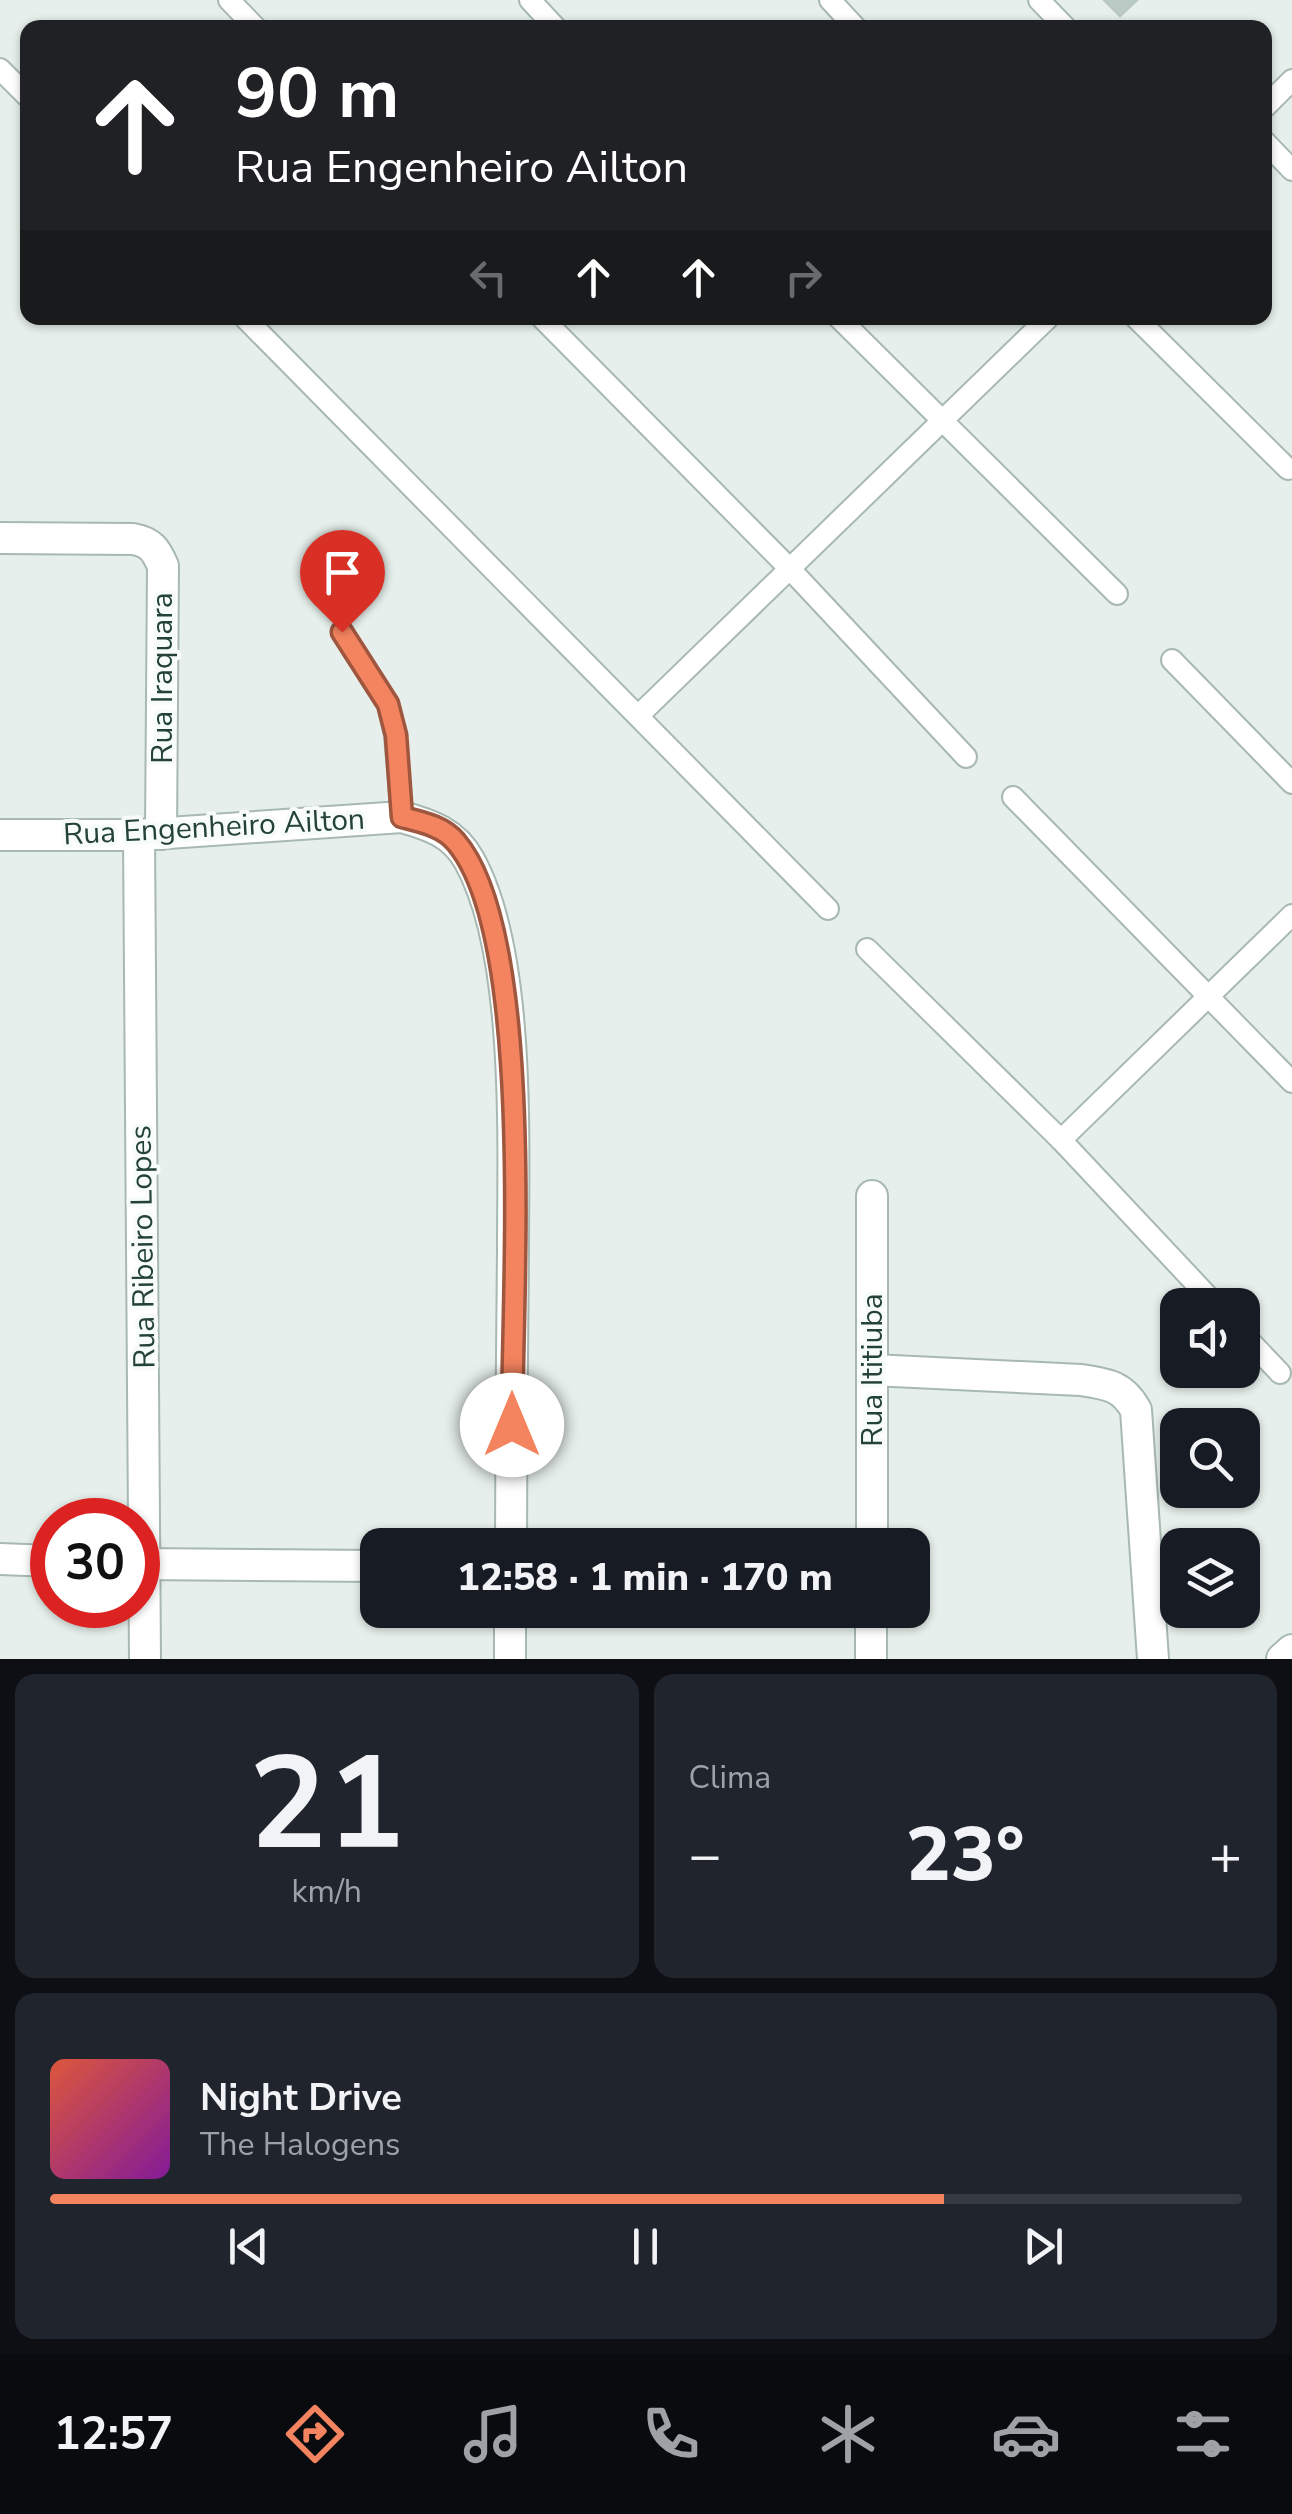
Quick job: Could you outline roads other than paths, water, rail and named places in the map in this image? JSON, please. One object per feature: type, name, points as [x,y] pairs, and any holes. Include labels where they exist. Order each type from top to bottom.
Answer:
[{"type":"street","name":"Rua Iraquara","points":[[0,538],[133,539],[147,542],[163,566],[150,834]]},
{"type":"street","name":"Rua Engenheiro Ailton","points":[[0,835],[150,834],[402,817],[431,825],[454,838],[470,861],[496,934],[514,1105],[511,1528]]},
{"type":"street","name":"Rua Ribeiro Lopes","points":[[143,1498],[150,834]]},
{"type":"street","name":"Rua Ititiuba","points":[[872,1196],[872,1528]]},
{"type":"street","points":[[872,1370],[1082,1380],[1114,1385],[1128,1395],[1136,1410],[1153,1659]]},
{"type":"street","points":[[0,1559],[30,1560]]},
{"type":"street","points":[[160,1564],[360,1566]]},
{"type":"street","name":"Rua Ribeiro Lopes","points":[[144,1628],[145,1659]]},
{"type":"street","points":[[510,1628],[510,1659]]},
{"type":"street","points":[[871,1659],[872,1628]]},
{"type":"street","points":[[1282,1659],[1292,1650]]},
{"type":"lane","points":[[229,0],[248,20]]},
{"type":"lane","points":[[530,0],[549,20]]},
{"type":"lane","points":[[830,0],[849,20]]},
{"type":"lane","points":[[1039,0],[1058,20]]},
{"type":"lane","points":[[0,69],[20,89]]},
{"type":"lane","points":[[1272,100],[1292,80]]},
{"type":"lane","points":[[1272,149],[1292,170]]},
{"type":"lane","points":[[252,325],[828,909]]},
{"type":"lane","points":[[549,325],[790,569],[966,757]]},
{"type":"lane","points":[[846,325],[1117,594]]},
{"type":"lane","points":[[638,716],[1041,325]]},
{"type":"lane","points":[[1143,325],[1288,470]]},
{"type":"lane","points":[[342,632],[388,704],[396,735],[402,817]]},
{"type":"lane","points":[[1172,660],[1292,783]]},
{"type":"lane","points":[[1013,798],[1209,993],[1292,1082]]},
{"type":"lane","points":[[1061,1140],[1292,915]]},
{"type":"lane","points":[[867,949],[1061,1140],[1200,1288]]},
{"type":"lane","points":[[1260,1352],[1280,1373]]}]
